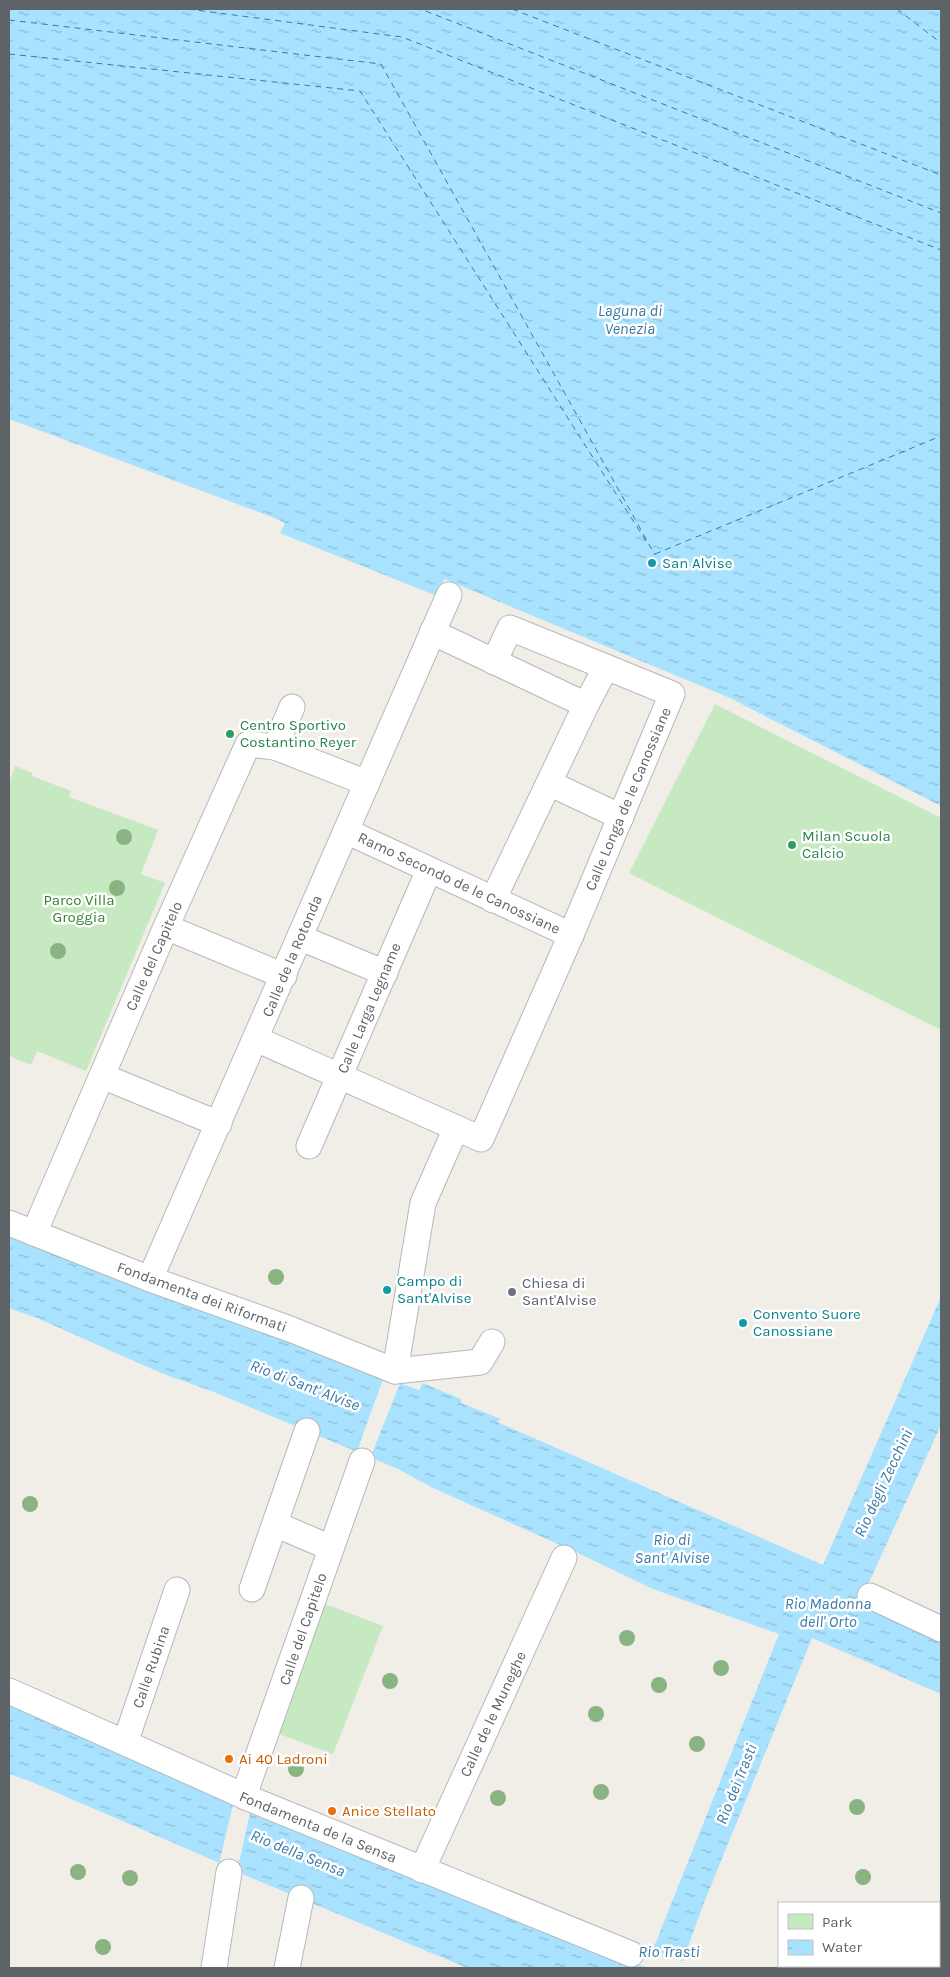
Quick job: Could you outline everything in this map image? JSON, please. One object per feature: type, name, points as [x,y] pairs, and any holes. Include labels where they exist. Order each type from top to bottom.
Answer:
[{"type":"street","points":[[449,595],[432,632],[586,705]]},
{"type":"street","points":[[493,900],[606,667],[510,628],[494,662]]},
{"type":"street","name":"Calle de la Rotonda","points":[[150,1280],[301,938],[432,632]]},
{"type":"street","name":"Calle Longa de le Canossiane","points":[[456,1128],[481,1139],[571,936],[672,694],[606,667]]},
{"type":"street","points":[[292,707],[275,747],[367,783]]},
{"type":"street","name":"Calle del Capitelo","points":[[34,1233],[248,744],[275,747]]},
{"type":"street","points":[[549,783],[621,817]]},
{"type":"street","name":"Ramo Secondo de le Canossiane","points":[[346,831],[571,936]]},
{"type":"street","name":"Calle Larga Legname","points":[[309,1146],[429,870]]},
{"type":"street","points":[[166,928],[284,976]]},
{"type":"street","points":[[301,938],[385,972]]},
{"type":"street","points":[[256,1039],[456,1128],[423,1203],[395,1371],[480,1362],[492,1342]]},
{"type":"street","points":[[102,1076],[219,1124]]},
{"type":"street","name":"Fondamenta dei Riformati","points":[[9,1223],[150,1280],[290,1329],[395,1371]]},
{"type":"street","points":[[252,1589],[307,1431]]},
{"type":"street","name":"Calle del Capitelo","points":[[245,1797],[362,1461]]},
{"type":"street","points":[[274,1524],[331,1548]]},
{"type":"street","name":"Calle de le Muneghe","points":[[422,1870],[564,1558]]},
{"type":"street","name":"Calle Rubina","points":[[125,1743],[178,1590]]},
{"type":"street","points":[[870,1596],[941,1629]]},
{"type":"street","name":"Fondamenta de la Sensa","points":[[9,1691],[245,1797],[631,1954]]},
{"type":"street","points":[[214,1968],[229,1872]]},
{"type":"street","points":[[287,1968],[301,1898]]},
{"type":"green space","name":"Milan Scuola Calcio","points":[[715,704],[941,818],[941,1030],[629,873]]},
{"type":"green space","name":"Parco Villa Groggia","points":[[15,766],[32,773],[32,776],[71,791],[69,797],[158,830],[141,874],[165,883],[86,1071],[37,1051],[31,1065],[9,1056],[9,777],[11,778]]},
{"type":"green space","points":[[323,1603],[383,1626],[333,1754],[274,1732]]},
{"type":"water","name":"Laguna di Venezia","points":[[9,9],[941,9],[941,806],[730,698],[459,585],[444,579],[437,596],[280,533],[285,523],[272,517],[9,419]]},
{"type":"water","points":[[9,1237],[384,1378],[419,1390],[423,1383],[461,1399],[461,1403],[501,1419],[497,1422],[823,1565],[941,1297],[941,1425],[860,1602],[941,1641],[941,1694],[812,1638],[705,1900],[680,1968],[464,1968],[237,1872],[32,1782],[9,1774],[9,1704],[646,1967],[779,1634],[653,1589],[433,1488],[398,1469],[214,1392],[161,1373],[37,1318],[9,1308]]},
{"type":"pier","points":[[384,1376],[401,1381],[369,1461],[356,1454]]},
{"type":"pier","points":[[234,1801],[251,1808],[237,1872],[219,1863]]},
{"type":"pier","points":[[650,1949],[685,1962],[683,1968],[649,1968],[628,1961],[629,1959],[644,1964]]},
{"type":"ferry route","points":[[188,9],[402,37],[941,250]]},
{"type":"ferry route","points":[[415,9],[423,10],[941,213]]},
{"type":"ferry route","points":[[512,9],[941,175]]},
{"type":"ferry route","points":[[897,9],[941,43]]},
{"type":"ferry route","points":[[9,20],[381,64],[655,555]]},
{"type":"ferry route","points":[[9,54],[360,91],[646,541]]},
{"type":"ferry route","points":[[655,554],[941,436]]},
{"type":"place","name":"San Alvise","points":[[652,563]]},
{"type":"place","name":"Centro Sportivo Costantino Reyer","points":[[230,734]]},
{"type":"place","name":"Milan Scuola Calcio","points":[[792,845]]},
{"type":"place","name":"Campo di Sant'Alvise","points":[[387,1290]]},
{"type":"place","name":"Chiesa di Sant'Alvise","points":[[512,1292]]},
{"type":"place","name":"Convento Suore Canossiane","points":[[743,1323]]},
{"type":"place","name":"Ai 40 Ladroni","points":[[229,1759]]},
{"type":"place","name":"Anice Stellato","points":[[332,1811]]},
{"type":"water label","name":"Rio di Sant' Alvise","points":[[305,1385]]},
{"type":"water label","name":"Rio degli Zecchini","points":[[883,1483]]},
{"type":"water label","name":"Rio di Sant' Alvise","points":[[672,1548]]},
{"type":"water label","name":"Rio Madonna dell' Orto","points":[[828,1612]]},
{"type":"water label","name":"Rio dei Trasti","points":[[736,1784]]},
{"type":"water label","name":"Rio della Sensa","points":[[298,1853]]},
{"type":"water label","name":"Rio Trasti","points":[[669,1951]]}]
